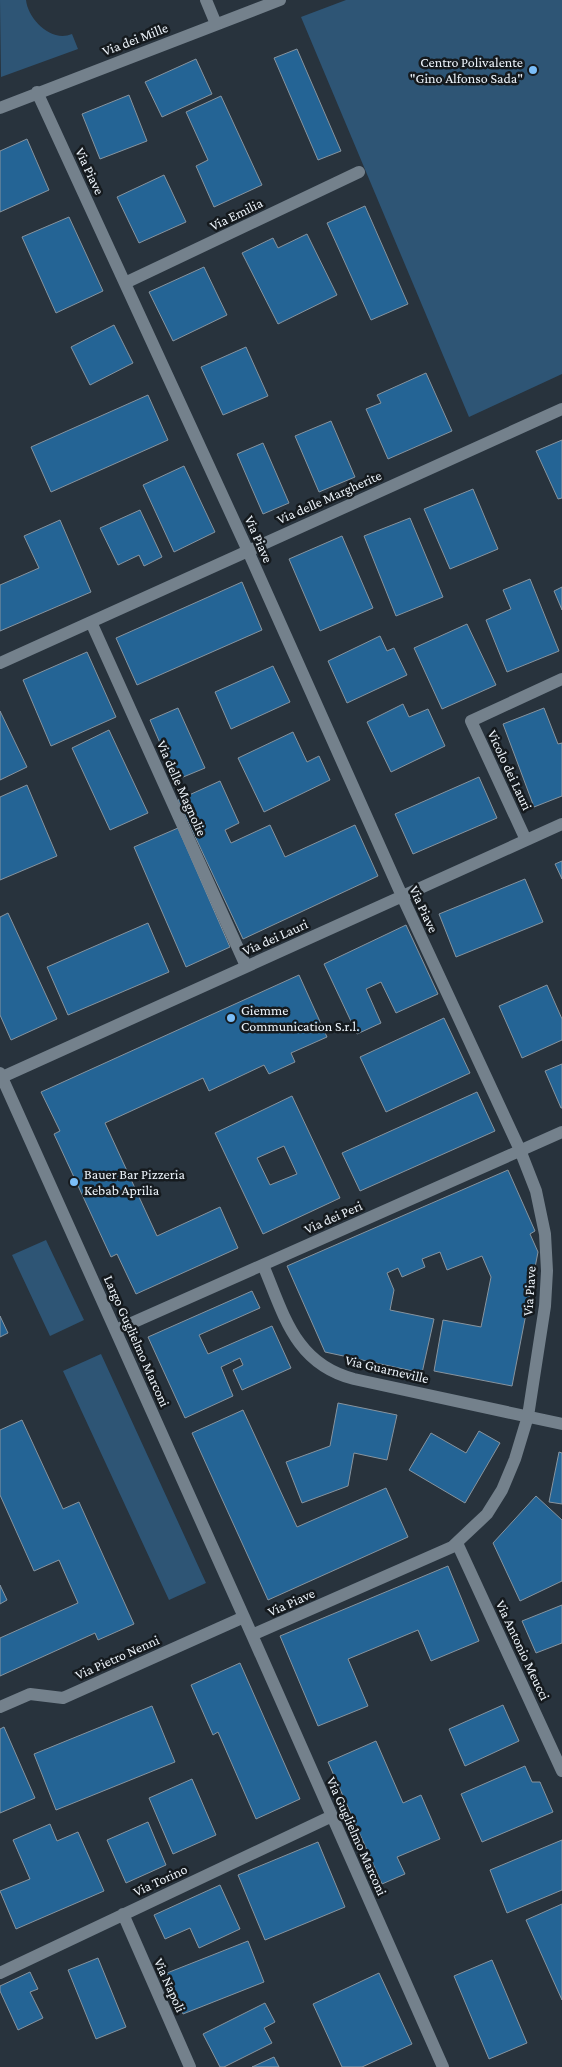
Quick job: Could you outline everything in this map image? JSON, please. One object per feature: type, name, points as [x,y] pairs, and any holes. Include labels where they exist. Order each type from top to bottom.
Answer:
[{"type":"street","points":[[206,0],[216,24]]},
{"type":"street","name":"Via dei Mille","points":[[0,108],[37,92],[280,0]]},
{"type":"street","name":"Via Piave","points":[[37,92],[248,551],[402,896],[520,1150],[536,1191],[545,1234],[545,1306],[528,1416],[515,1459],[502,1490],[487,1514],[457,1543],[440,1553],[252,1635]]},
{"type":"street","name":"Via Emilia","points":[[125,284],[359,172]]},
{"type":"street","name":"Via delle Margherite","points":[[0,663],[562,409]]},
{"type":"street","name":"Via delle Magnolie","points":[[91,622],[246,966]]},
{"type":"street","name":"Vicolo dei Lauri","points":[[526,840],[471,721],[562,679]]},
{"type":"street","name":"Via dei Lauri","points":[[1,1076],[562,824]]},
{"type":"street","name":"Largo Guglielmo Marconi","points":[[1,1076],[244,1617]]},
{"type":"street","name":"Via dei Peri","points":[[116,1330],[562,1132]]},
{"type":"street","name":"Via Guarneville","points":[[263,1265],[295,1339],[313,1359],[330,1370],[354,1379],[562,1424]]},
{"type":"street","name":"Via Antonio Meucci","points":[[457,1543],[562,1770]]},
{"type":"street","name":"Via Guglielmo Marconi","points":[[244,1617],[443,2067]]},
{"type":"street","name":"Via Pietro Nenni","points":[[0,1707],[30,1694],[63,1698],[244,1617]]},
{"type":"street","name":"Via Torino","points":[[0,1973],[332,1816]]},
{"type":"street","name":"Via Napoli","points":[[123,1914],[190,2067]]},
{"type":"shaded area","points":[[0,0],[26,0],[31,15],[42,27],[56,35],[72,34],[78,49],[1,77]]},
{"type":"shaded area","points":[[346,0],[562,0],[562,374],[469,417],[301,17]]},
{"type":"shaded area","points":[[46,1240],[84,1320],[50,1336],[12,1255]]},
{"type":"shaded area","points":[[101,1354],[206,1583],[169,1600],[63,1371]]},
{"type":"building","points":[[297,49],[341,151],[318,160],[274,58]]},
{"type":"building","points":[[196,59],[212,94],[162,117],[145,82]]},
{"type":"building","points":[[129,95],[147,141],[100,159],[82,114]]},
{"type":"building","points":[[221,96],[262,185],[214,207],[196,166],[208,160],[186,112]]},
{"type":"building","points":[[27,139],[49,190],[0,212],[0,151]]},
{"type":"building","points":[[164,175],[186,222],[139,243],[117,197]]},
{"type":"building","points":[[365,206],[408,304],[371,320],[327,223]]},
{"type":"building","points":[[69,217],[103,291],[56,313],[22,237]]},
{"type":"building","points":[[307,234],[337,295],[278,324],[242,253],[273,238],[278,248]]},
{"type":"building","points":[[204,267],[227,315],[173,341],[149,292]]},
{"type":"building","points":[[114,325],[133,363],[90,385],[71,347]]},
{"type":"building","points":[[246,347],[268,396],[223,415],[201,367]]},
{"type":"building","points":[[426,373],[452,431],[388,459],[366,409],[381,403],[377,395]]},
{"type":"building","points":[[148,395],[168,440],[51,492],[31,447]]},
{"type":"building","points":[[331,421],[355,477],[319,492],[295,436]]},
{"type":"building","points":[[562,440],[562,498],[558,499],[536,451]]},
{"type":"building","points":[[263,443],[289,503],[263,514],[237,454]]},
{"type":"building","points":[[184,466],[215,532],[174,552],[143,485]]},
{"type":"building","points":[[473,489],[498,549],[450,569],[424,509]]},
{"type":"building","points":[[140,510],[162,557],[144,566],[139,555],[118,565],[100,528]]},
{"type":"building","points":[[410,518],[443,597],[396,616],[364,536]]},
{"type":"building","points":[[60,520],[91,592],[0,631],[0,585],[39,568],[24,536]]},
{"type":"building","points":[[342,536],[373,608],[320,631],[289,559]]},
{"type":"building","points":[[530,579],[559,651],[507,672],[486,620],[511,609],[503,590]]},
{"type":"building","points":[[242,582],[262,630],[137,685],[116,638]]},
{"type":"building","points":[[562,587],[562,610],[554,591]]},
{"type":"building","points":[[467,624],[496,685],[442,709],[414,648]]},
{"type":"building","points":[[380,636],[387,651],[394,648],[407,675],[347,703],[328,661]]},
{"type":"building","points":[[87,652],[116,717],[51,746],[23,680]]},
{"type":"building","points":[[273,666],[290,702],[231,729],[215,692]]},
{"type":"building","points":[[403,704],[409,717],[428,709],[445,746],[391,772],[367,722]]},
{"type":"building","points":[[178,708],[205,768],[176,780],[150,720]]},
{"type":"building","points":[[544,708],[558,744],[562,743],[562,796],[534,807],[503,724]]},
{"type":"building","points":[[0,711],[27,767],[0,780]]},
{"type":"building","points":[[109,730],[148,813],[110,830],[72,748]]},
{"type":"building","points":[[293,732],[307,762],[319,756],[330,780],[264,812],[238,758]]},
{"type":"building","points":[[479,777],[497,818],[413,854],[395,814]]},
{"type":"building","points":[[220,781],[239,823],[225,830],[231,843],[270,825],[285,857],[355,825],[378,876],[243,939],[178,800]]},
{"type":"building","points":[[27,785],[57,856],[0,880],[0,797]]},
{"type":"building","points":[[178,828],[230,947],[186,967],[134,847]]},
{"type":"building","points":[[562,861],[562,879],[555,864]]},
{"type":"building","points":[[525,879],[543,922],[456,957],[439,914]]},
{"type":"building","points":[[8,913],[57,1019],[11,1040],[0,1015],[0,917]]},
{"type":"building","points":[[148,923],[169,972],[68,1015],[47,967]]},
{"type":"building","points":[[406,925],[438,994],[396,1013],[381,982],[366,989],[381,1023],[357,1034],[324,964]]},
{"type":"building","points":[[299,975],[327,1037],[291,1053],[295,1062],[269,1074],[264,1065],[209,1091],[203,1078],[105,1123],[157,1236],[220,1207],[238,1248],[136,1294],[117,1254],[111,1257],[54,1134],[60,1131],[41,1092]]},
{"type":"building","points":[[547,985],[562,1019],[562,1040],[522,1058],[499,1006]]},
{"type":"building","points":[[444,1018],[470,1073],[386,1112],[360,1057]]},
{"type":"building","points":[[562,1064],[562,1108],[561,1108],[545,1071]]},
{"type":"building","points":[[477,1092],[495,1131],[360,1191],[342,1153]]},
{"type":"building","points":[[292,1096],[340,1198],[263,1234],[215,1133]],"holes":[[[284,1146],[297,1174],[270,1185],[257,1158]]]},
{"type":"building","points":[[508,1170],[535,1231],[530,1234],[538,1252],[512,1386],[434,1371],[443,1320],[481,1327],[491,1277],[482,1256],[447,1270],[440,1252],[422,1259],[425,1267],[402,1277],[398,1268],[387,1273],[394,1290],[390,1310],[434,1319],[422,1373],[325,1352],[287,1266]]},
{"type":"building","points":[[252,1291],[260,1308],[199,1335],[208,1354],[272,1326],[291,1368],[242,1390],[233,1370],[243,1365],[240,1358],[221,1367],[233,1396],[185,1418],[148,1337]]},
{"type":"building","points":[[0,1316],[8,1333],[0,1337]]},
{"type":"building","points":[[338,1403],[397,1415],[387,1460],[354,1453],[348,1486],[302,1503],[286,1462],[330,1446]]},
{"type":"building","points":[[243,1410],[297,1527],[386,1488],[408,1537],[268,1600],[192,1433]]},
{"type":"building","points":[[22,1420],[63,1509],[79,1502],[134,1624],[98,1640],[95,1633],[0,1676],[0,1638],[78,1603],[59,1560],[34,1571],[0,1495],[0,1430]]},
{"type":"building","points":[[479,1431],[500,1443],[465,1503],[409,1470],[431,1433],[466,1453]]},
{"type":"building","points":[[559,1452],[562,1453],[562,1504],[549,1502]]},
{"type":"building","points":[[536,1496],[562,1520],[562,1581],[520,1601],[493,1543]]},
{"type":"building","points":[[448,1566],[479,1641],[431,1661],[418,1630],[348,1659],[368,1706],[318,1726],[280,1636]]},
{"type":"building","points":[[0,1585],[7,1600],[0,1604]]},
{"type":"building","points":[[562,1605],[562,1643],[536,1653],[522,1621]]},
{"type":"building","points":[[240,1663],[300,1799],[256,1819],[218,1732],[213,1735],[191,1685]]},
{"type":"building","points":[[503,1705],[519,1741],[465,1766],[449,1729]]},
{"type":"building","points":[[152,1706],[175,1762],[56,1810],[34,1754]]},
{"type":"building","points":[[4,1727],[35,1798],[0,1813],[0,1729]]},
{"type":"building","points":[[376,1741],[403,1803],[421,1795],[440,1839],[397,1857],[405,1874],[382,1884],[328,1762]]},
{"type":"building","points":[[525,1766],[532,1782],[540,1782],[553,1812],[482,1842],[461,1794]]},
{"type":"building","points":[[192,1779],[216,1835],[173,1854],[149,1798]]},
{"type":"building","points":[[148,1822],[166,1865],[126,1883],[107,1840]]},
{"type":"building","points":[[50,1824],[57,1841],[78,1832],[104,1891],[16,1929],[0,1891],[30,1879],[13,1840]]},
{"type":"building","points":[[562,1840],[562,1890],[507,1913],[490,1870]]},
{"type":"building","points":[[318,1842],[345,1907],[265,1940],[238,1875]]},
{"type":"building","points":[[220,1885],[240,1929],[199,1948],[190,1928],[165,1939],[154,1915]]},
{"type":"building","points":[[562,1904],[562,2000],[526,1920]]},
{"type":"building","points":[[248,1941],[264,1982],[183,2014],[167,1973]]},
{"type":"building","points":[[98,1958],[126,2027],[96,2039],[68,1970]]},
{"type":"building","points":[[492,1960],[527,2043],[489,2059],[454,1976]]},
{"type":"building","points":[[30,1972],[38,1989],[30,1992],[43,2018],[18,2030],[0,1991],[0,1986]]},
{"type":"building","points":[[379,1973],[412,2044],[362,2067],[342,2067],[313,2004]]},
{"type":"building","points":[[265,2003],[275,2022],[264,2028],[272,2043],[224,2067],[220,2067],[203,2034]]},
{"type":"building","points":[[274,2057],[279,2067],[252,2067]]},
{"type":"place","name":"Centro Polivalente \"Gino Alfonso Sada\"","points":[[533,70]]},
{"type":"place","name":"Giemme Communication S.r.l.","points":[[231,1018]]},
{"type":"place","name":"Bauer Bar Pizzeria Kebab Aprilia","points":[[74,1182]]}]
